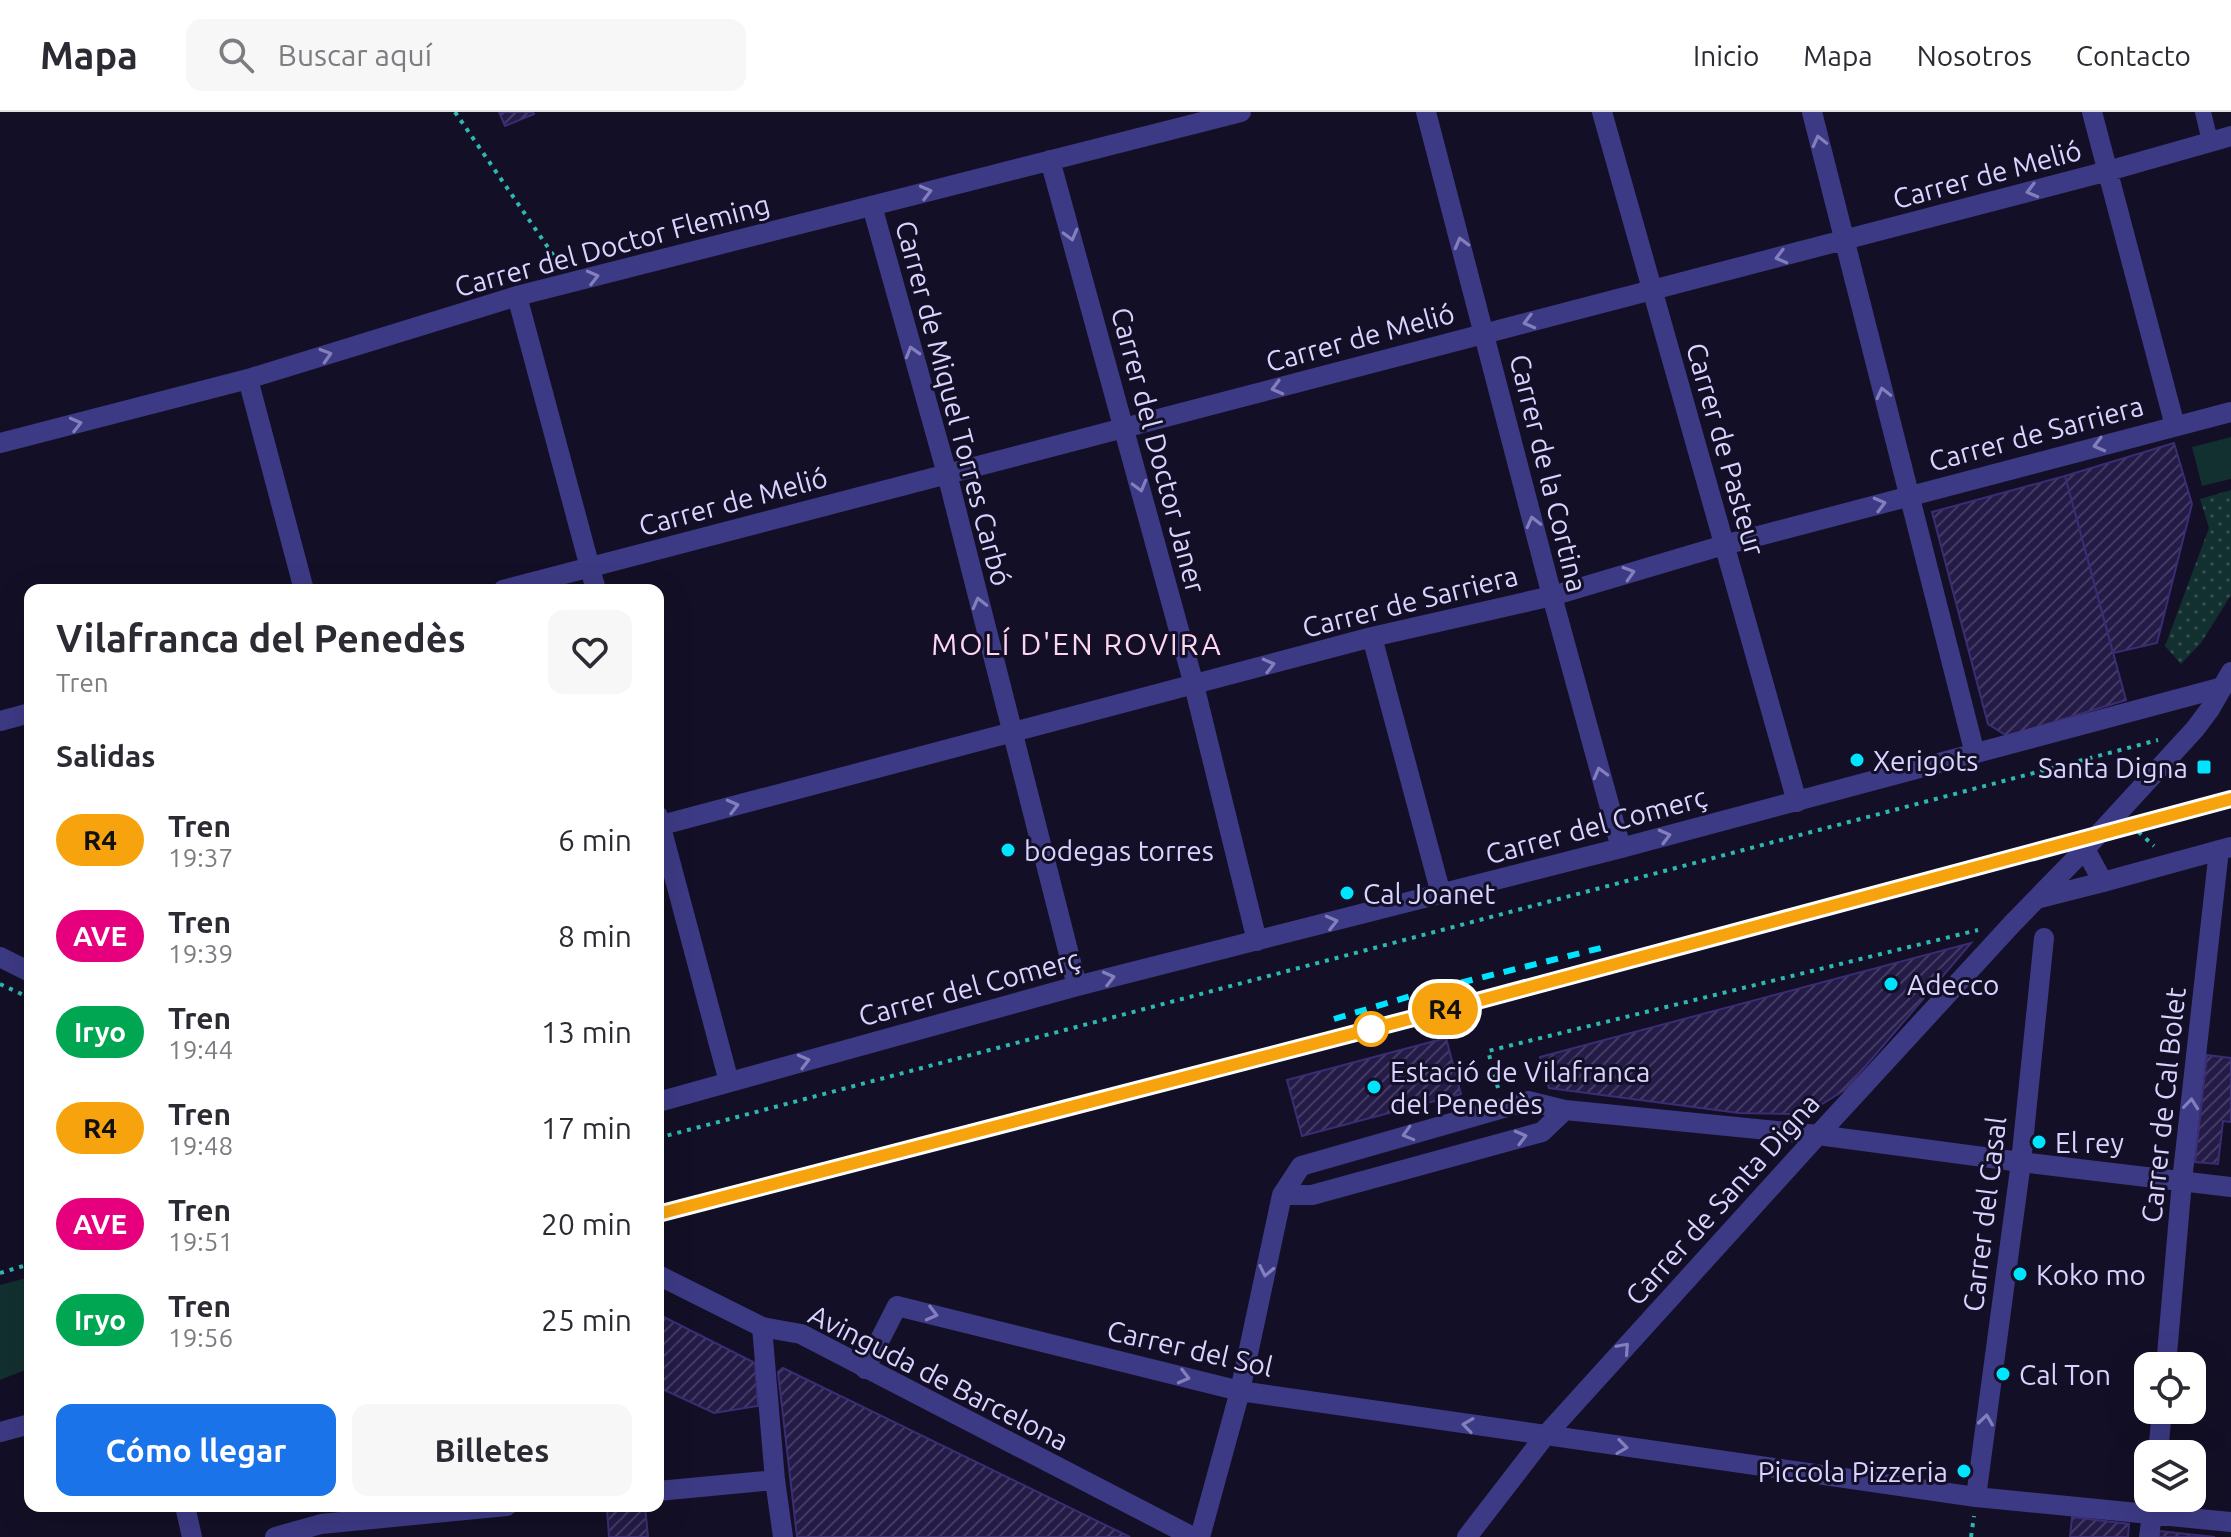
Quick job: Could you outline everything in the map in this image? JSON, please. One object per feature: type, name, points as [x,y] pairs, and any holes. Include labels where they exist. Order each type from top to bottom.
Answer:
[{"type":"street","name":"Carrer del Doctor Fleming","points":[[0,443],[248,379],[569,282],[1241,112]]},
{"type":"street","name":"Carrer de la Cortina","points":[[1426,112],[1621,848]]},
{"type":"street","name":"Carrer de Pasteur","points":[[1602,112],[1797,802]]},
{"type":"street","points":[[1812,112],[1975,754]]},
{"type":"street","points":[[2092,112],[2175,426]]},
{"type":"street","points":[[2203,112],[2210,141]]},
{"type":"street","name":"Carrer de Melió","points":[[526,584],[2108,171],[2231,136]]},
{"type":"street","name":"Carrer del Doctor Janer","points":[[1050,160],[1194,685],[1257,941]]},
{"type":"street","name":"Carrer de Miquel Torres Carbó","points":[[872,206],[947,474],[1077,986]]},
{"type":"street","points":[[517,296],[594,584]]},
{"type":"street","points":[[248,379],[302,584]]},
{"type":"street","name":"Carrer de Sarriera","points":[[664,822],[1372,637],[1552,596],[1724,545],[2231,412]]},
{"type":"street","points":[[1372,637],[1441,894]]},
{"type":"street","name":"Carrer del Comerç","points":[[664,1100],[1077,986],[1797,802],[1975,754],[2227,680]]},
{"type":"street","name":"Carrer de Santa Digna","points":[[1467,1537],[1545,1436],[1818,1135],[2195,729],[2227,680]]},
{"type":"street","points":[[0,721],[24,715]]},
{"type":"street","points":[[664,842],[729,1082]]},
{"type":"street","points":[[2085,849],[2103,882]]},
{"type":"street","points":[[2032,903],[2225,849]]},
{"type":"street","name":"Carrer de Cal Bolet","points":[[2167,1352],[2182,1181],[2225,849]]},
{"type":"street","name":"Carrer del Casal","points":[[1976,1497],[2021,1162],[2044,938]]},
{"type":"street","points":[[0,957],[24,969]]},
{"type":"street","points":[[1200,1537],[1240,1391],[1282,1195],[1301,1166],[1528,1101],[1565,1110],[1818,1135],[2231,1187]]},
{"type":"street","points":[[1282,1195],[1312,1195],[1542,1132],[1565,1110]]},
{"type":"street","name":"Avinguda de Barcelona","points":[[664,1278],[762,1327],[801,1334],[1193,1537]]},
{"type":"street","name":"Carrer del Sol","points":[[865,1369],[897,1306],[1240,1391],[1976,1497],[2134,1506]]},
{"type":"street","points":[[762,1327],[783,1537]]},
{"type":"street","points":[[0,1432],[24,1426]]},
{"type":"street","points":[[664,1490],[775,1480]]},
{"type":"street","points":[[186,1512],[192,1537]]},
{"type":"street","points":[[275,1537],[321,1524],[445,1512]]},
{"type":"street","points":[[2149,1537],[2152,1512]]},
{"type":"street","name":"Carrer del Sol","points":[[2179,1512],[2231,1522]]},
{"type":"path","points":[[455,112],[551,250],[569,282]]},
{"type":"path","points":[[664,1136],[2195,729]]},
{"type":"path","points":[[2118,812],[2158,850]]},
{"type":"path","points":[[1499,1091],[1488,1051],[1984,928],[2012,924]]},
{"type":"path","points":[[0,984],[24,995]]},
{"type":"path","points":[[0,1273],[24,1266]]},
{"type":"green space","points":[[2231,437],[2231,479],[2202,486],[2192,447]]},
{"type":"green space","points":[[2231,490],[2231,595],[2201,643],[2181,664],[2165,646],[2209,528],[2200,499]]},
{"type":"green space","points":[[24,1279],[24,1370],[0,1380],[0,1285]]},
{"type":"building","points":[[499,112],[533,112],[534,114],[505,126]]},
{"type":"building","points":[[2174,443],[2192,504],[2157,643],[2113,653],[2065,476]]},
{"type":"building","points":[[2065,476],[2126,700],[2007,736],[1988,724],[1932,512]]},
{"type":"building","points":[[1971,943],[1846,1089],[1811,1111],[1790,1114],[1739,1113],[1549,1088],[1540,1057]]},
{"type":"building","name":"Estació de Vilafranca del Penedès","points":[[1446,1038],[1461,1094],[1302,1136],[1287,1080]]},
{"type":"building","points":[[2207,1055],[2231,1058],[2231,1122],[2223,1121],[2218,1164],[2195,1162]]},
{"type":"building","points":[[664,1317],[755,1363],[758,1406],[714,1413],[664,1390]]},
{"type":"building","points":[[783,1368],[1130,1537],[797,1537],[778,1372]]},
{"type":"building","points":[[607,1512],[646,1512],[648,1537],[609,1537]]},
{"type":"building","points":[[2072,1517],[2129,1524],[2128,1537],[2070,1537]]},
{"type":"building","points":[[2159,1531],[2215,1537],[2159,1537]]},
{"type":"railway","points":[[1334,1019],[1431,990],[1609,946]]},
{"type":"railway","points":[[1339,1037],[1616,964]]},
{"type":"train","name":"R4","points":[[664,1212],[1425,1015],[2231,799]]},
{"type":"place","name":"Xerigots","points":[[1857,760]]},
{"type":"place","name":"Santa Digna","points":[[2204,767]]},
{"type":"place","name":"bodegas torres","points":[[1008,850]]},
{"type":"place","name":"Cal Joanet","points":[[1347,893]]},
{"type":"place","name":"Adecco","points":[[1891,984]]},
{"type":"place","name":"Estació de Vilafranca del Penedès","points":[[1374,1087]]},
{"type":"place","name":"El rey","points":[[2039,1142]]},
{"type":"place","name":"Koko mo","points":[[2020,1274]]},
{"type":"place","name":"Cal Ton","points":[[2003,1374]]},
{"type":"place","name":"Piccola Pizzeria","points":[[1964,1471]]},
{"type":"district","name":"MOLÍ D'EN ROVIRA","points":[[1077,644]]}]
